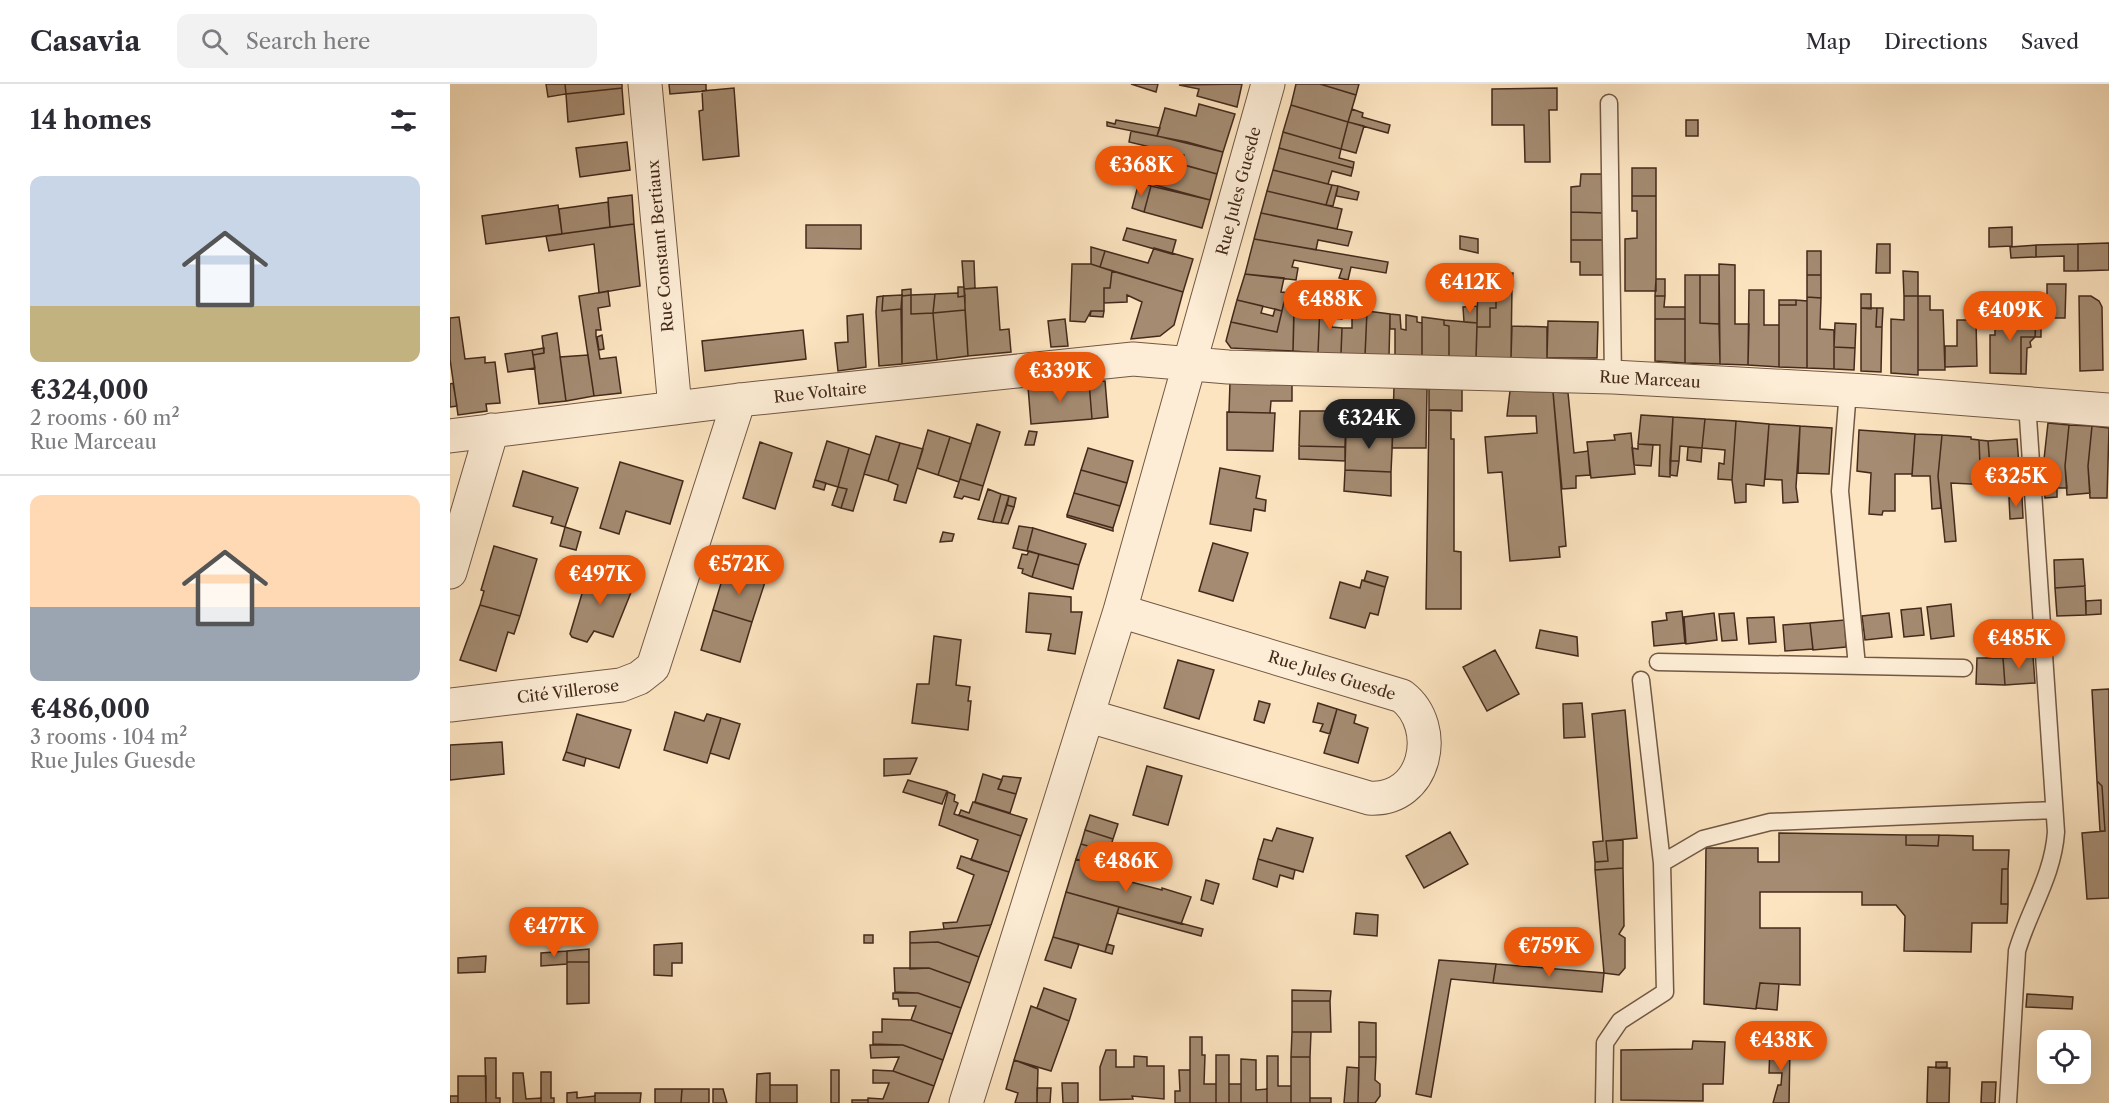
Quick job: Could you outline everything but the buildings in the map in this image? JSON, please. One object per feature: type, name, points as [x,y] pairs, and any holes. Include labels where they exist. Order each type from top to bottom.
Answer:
[{"type":"street","name":"Rue Constant Bertiaux","points":[[645,84],[675,408]]},
{"type":"street","name":"Rue Jules Guesde","points":[[966,1103],[1089,716],[1191,363],[1268,84]]},
{"type":"street","name":"Rue Voltaire","points":[[450,436],[739,400],[1133,359],[1191,363]]},
{"type":"street","name":"Rue Marceau","points":[[1191,363],[1228,367],[1614,377],[1848,390],[2109,410]]},
{"type":"street","name":"Cité Villerose","points":[[450,705],[621,686],[639,678],[653,667],[739,400]]},
{"type":"street","points":[[450,572],[492,430]]},
{"type":"street","name":"Rue Jules Guesde","points":[[1089,716],[1370,798],[1386,796],[1406,786],[1423,762],[1426,744],[1423,724],[1416,709],[1401,696],[1120,611]]},
{"type":"lane","points":[[1609,103],[1614,377]]},
{"type":"lane","points":[[1848,390],[1840,491],[1857,666]]},
{"type":"lane","points":[[2008,1103],[2017,951],[2024,928],[2051,864],[2056,832],[2027,403]]},
{"type":"lane","points":[[1658,662],[1964,668]]},
{"type":"lane","points":[[1604,1103],[1605,1043],[1620,1021],[1665,992],[1662,863],[1641,680]]},
{"type":"lane","points":[[1662,863],[1703,838],[1770,822],[2054,810]]}]
